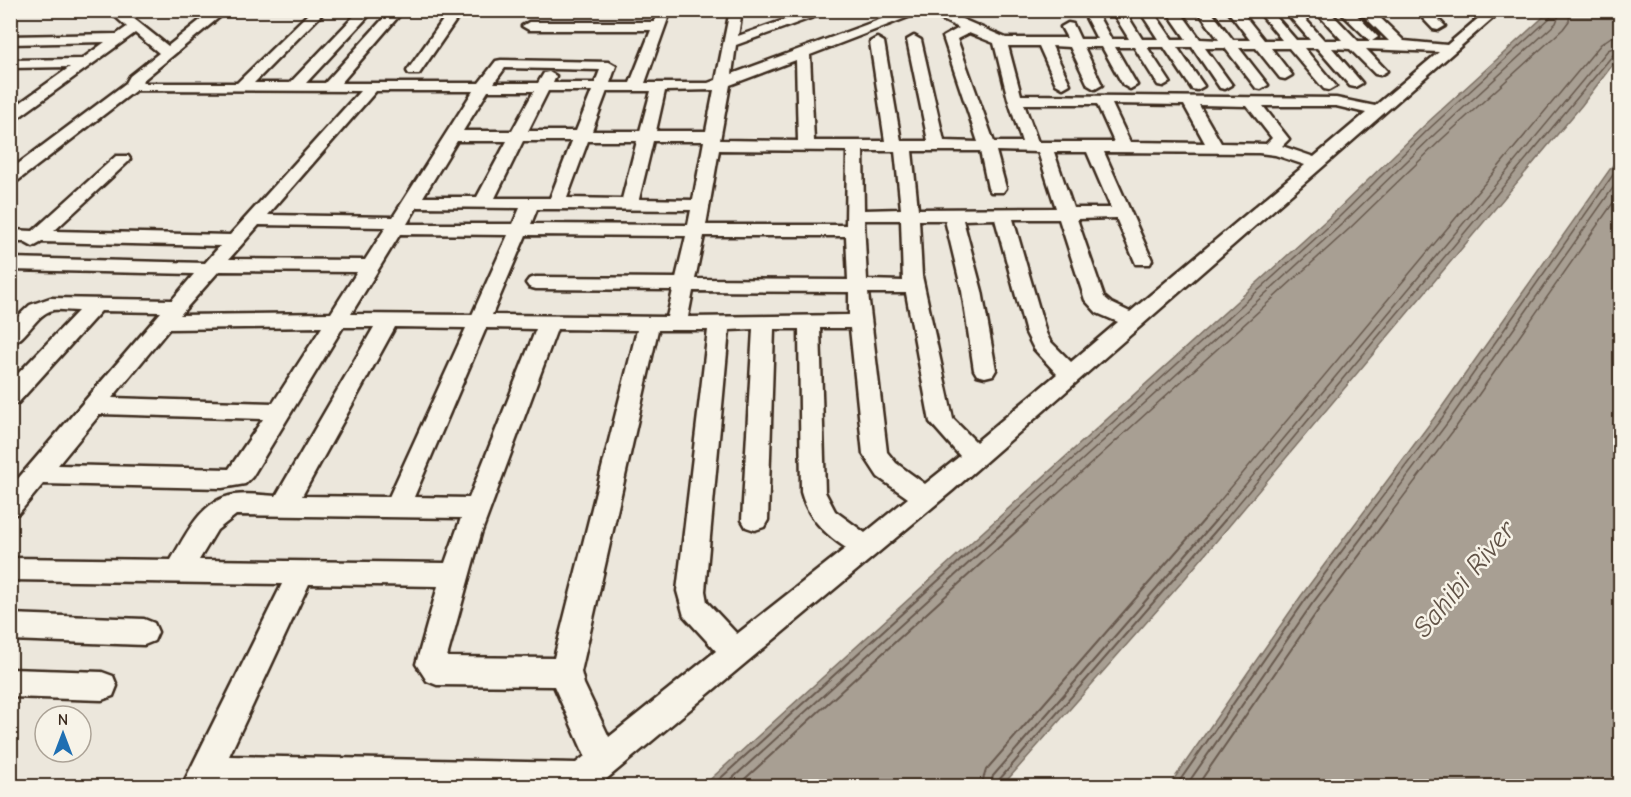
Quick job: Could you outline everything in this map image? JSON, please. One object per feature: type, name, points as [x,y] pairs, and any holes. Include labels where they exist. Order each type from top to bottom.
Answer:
[{"type":"street","points":[[114,10],[168,53]]},
{"type":"street","points":[[10,178],[133,85],[135,79],[222,10]]},
{"type":"street","points":[[241,87],[320,10]]},
{"type":"street","points":[[294,87],[368,10]]},
{"type":"street","points":[[329,87],[398,10]]},
{"type":"street","points":[[414,71],[458,10]]},
{"type":"street","points":[[636,87],[665,10]]},
{"type":"street","points":[[676,324],[701,205],[736,10]]},
{"type":"street","points":[[730,43],[827,10]]},
{"type":"street","points":[[133,85],[144,87],[705,87],[723,84],[919,10]]},
{"type":"street","points":[[930,10],[1000,41],[1354,44],[1450,49]]},
{"type":"street","points":[[1088,10],[1130,85]]},
{"type":"street","points":[[1117,10],[1163,82]]},
{"type":"street","points":[[1145,10],[1197,86]]},
{"type":"street","points":[[1172,10],[1225,85]]},
{"type":"street","points":[[1203,10],[1261,86]]},
{"type":"street","points":[[1233,10],[1285,75]]},
{"type":"street","points":[[1263,10],[1329,86]]},
{"type":"street","points":[[1290,10],[1356,83]]},
{"type":"street","points":[[1320,10],[1380,71]]},
{"type":"street","points":[[1344,10],[1378,45]]},
{"type":"street","points":[[1364,10],[1401,45]]},
{"type":"street","points":[[1421,10],[1438,26]]},
{"type":"street","points":[[301,573],[201,779],[586,775],[926,498],[1496,10]]},
{"type":"street","points":[[529,26],[659,26]]},
{"type":"street","points":[[10,117],[135,27]]},
{"type":"street","points":[[1068,27],[1095,84]]},
{"type":"street","points":[[969,28],[950,38],[987,146],[997,188]]},
{"type":"street","points":[[14,42],[119,38]]},
{"type":"street","points":[[914,40],[937,146]]},
{"type":"street","points":[[1000,41],[1015,99],[1067,214],[1095,300],[1104,308],[1132,321]]},
{"type":"street","points":[[877,42],[910,215],[914,287],[942,422],[945,428],[974,456]]},
{"type":"street","points":[[1044,43],[1063,84]]},
{"type":"street","points":[[802,54],[806,146]]},
{"type":"street","points":[[10,64],[84,63]]},
{"type":"street","points":[[38,474],[222,479],[236,477],[280,411],[483,87],[501,64],[608,65],[556,204]]},
{"type":"street","points":[[483,203],[555,64]]},
{"type":"street","points":[[10,506],[170,314],[372,87]]},
{"type":"street","points":[[629,204],[659,87]]},
{"type":"street","points":[[1015,99],[1336,102],[1377,111]]},
{"type":"street","points":[[1103,99],[1124,147]]},
{"type":"street","points":[[1189,100],[1216,148]]},
{"type":"street","points":[[10,101],[30,102]]},
{"type":"street","points":[[1251,101],[1281,139],[1270,149]]},
{"type":"street","points":[[452,136],[646,136],[806,146],[1094,146],[1270,149],[1316,163]]},
{"type":"street","points":[[855,146],[855,223],[860,321],[875,454],[886,470],[926,498]]},
{"type":"street","points":[[1094,146],[1143,261]]},
{"type":"street","points":[[10,264],[123,159]]},
{"type":"street","points":[[410,202],[701,205]]},
{"type":"street","points":[[397,508],[531,203]]},
{"type":"street","points":[[254,220],[519,230],[696,231],[855,223],[910,215],[1122,213]]},
{"type":"street","points":[[1003,214],[1036,333],[1041,344],[1071,375]]},
{"type":"street","points":[[953,215],[972,291],[986,370]]},
{"type":"street","points":[[10,236],[235,241]]},
{"type":"street","points":[[10,264],[212,267],[371,266]]},
{"type":"street","points":[[536,283],[914,287]]},
{"type":"street","points":[[10,337],[45,305],[95,305],[170,314],[336,320],[649,324],[860,321]]},
{"type":"street","points":[[10,397],[95,305]]},
{"type":"street","points":[[284,505],[388,321]]},
{"type":"street","points":[[809,321],[815,502],[827,521],[866,547]]},
{"type":"street","points":[[549,322],[456,575],[433,658],[433,668],[437,671],[566,672]]},
{"type":"street","points":[[755,520],[765,322]]},
{"type":"street","points":[[719,323],[691,591],[694,607],[736,653]]},
{"type":"street","points":[[586,775],[574,698],[566,672],[649,324]]},
{"type":"street","points":[[94,406],[280,411]]},
{"type":"street","points":[[179,571],[214,516],[223,508],[234,505],[479,508]]},
{"type":"street","points":[[10,569],[456,575]]},
{"type":"street","points":[[10,627],[144,632]]},
{"type":"street","points":[[10,683],[102,686]]},
{"type":"water","points":[[1550,11],[1620,11],[1620,55],[1582,105],[1182,582],[1002,786],[703,786],[1334,213],[1427,123]]},
{"type":"water","name":"Sahibi River","points":[[1620,155],[1620,786],[1169,786],[1301,596],[1437,414]]}]
